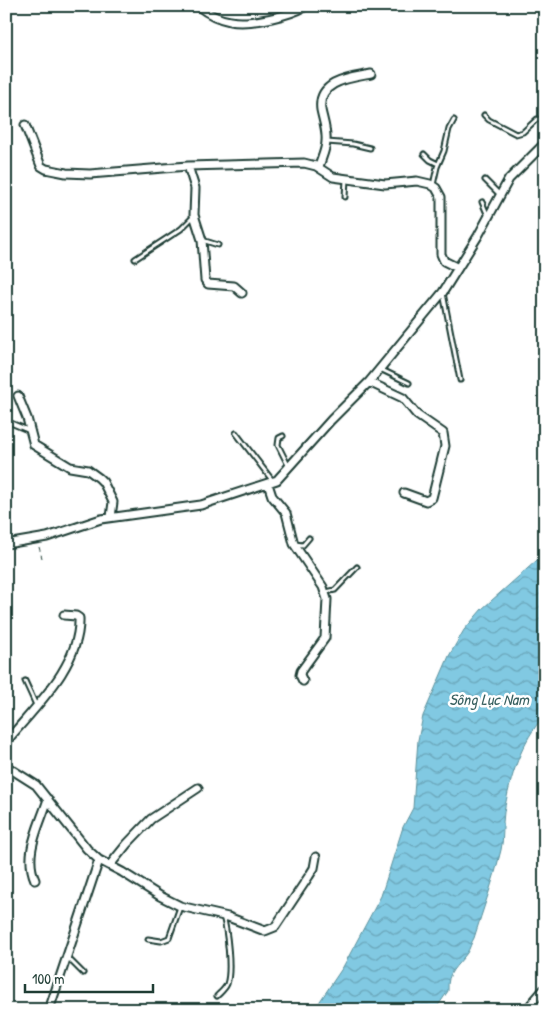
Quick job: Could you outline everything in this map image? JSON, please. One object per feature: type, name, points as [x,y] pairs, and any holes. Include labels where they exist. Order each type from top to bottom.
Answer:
[{"type":"street","points":[[198,6],[216,17],[242,22],[285,14],[306,6]]},
{"type":"street","points":[[319,167],[326,142],[321,104],[323,92],[337,82],[371,74]]},
{"type":"street","points":[[26,126],[39,163],[46,169],[90,174],[188,166],[304,163],[319,167],[330,176],[386,184],[417,182],[433,186],[440,193],[441,198],[441,254],[444,261],[458,268]]},
{"type":"street","points":[[6,544],[52,536],[111,517],[188,508],[271,483],[289,467],[331,420],[369,382],[443,292],[509,179],[543,149]]},
{"type":"street","points":[[188,166],[195,188],[194,215],[202,240],[206,282],[212,285],[234,286],[242,293]]},
{"type":"street","points":[[369,382],[403,398],[417,415],[443,433],[445,446],[432,498],[430,500],[419,500],[404,492]]},
{"type":"street","points":[[18,396],[34,445],[70,467],[88,470],[104,482],[113,502],[111,517]]},
{"type":"street","points":[[271,483],[272,496],[286,513],[294,544],[326,592],[325,638],[300,674],[303,681]]},
{"type":"street","points":[[6,742],[62,675],[75,646],[80,629],[79,618],[64,615]]},
{"type":"street","points":[[6,766],[36,785],[87,849],[100,860],[180,906],[223,915],[264,931],[275,927],[314,868],[316,857]]},
{"type":"street","points":[[110,865],[151,819],[198,788]]},
{"type":"street","points":[[35,880],[30,861],[31,850],[48,800]]},
{"type":"street","points":[[49,1010],[100,860]]},
{"type":"street","points":[[526,1010],[545,988]]},
{"type":"lane","points":[[484,115],[489,120],[516,134],[523,132],[537,118],[545,120]]},
{"type":"lane","points":[[433,186],[449,129],[454,120]]},
{"type":"lane","points":[[326,142],[370,148]]},
{"type":"lane","points":[[424,154],[438,164]]},
{"type":"lane","points":[[345,197],[346,178]]},
{"type":"lane","points":[[486,180],[500,195]]},
{"type":"lane","points":[[482,202],[488,217]]},
{"type":"lane","points":[[135,258],[181,229],[194,215]]},
{"type":"lane","points":[[202,240],[218,245]]},
{"type":"lane","points":[[443,292],[460,380]]},
{"type":"lane","points":[[380,369],[409,383]]},
{"type":"lane","points":[[6,421],[30,431]]},
{"type":"lane","points":[[236,433],[271,483]]},
{"type":"lane","points":[[283,436],[279,438],[278,445],[289,467]]},
{"type":"lane","points":[[294,544],[304,545],[309,538]]},
{"type":"lane","points":[[326,592],[335,590],[357,567]]},
{"type":"lane","points":[[25,681],[36,706]]},
{"type":"lane","points":[[148,939],[161,941],[169,938],[177,920],[180,906]]},
{"type":"lane","points":[[217,996],[225,988],[229,974],[226,927],[223,915]]},
{"type":"lane","points":[[67,957],[83,973]]},
{"type":"path","points":[[37,539],[42,558]]},
{"type":"water","name":"Sông Lục Nam","points":[[545,553],[545,715],[529,736],[513,773],[503,817],[502,845],[492,883],[474,938],[467,953],[451,974],[448,991],[435,1010],[314,1010],[343,967],[381,896],[403,827],[413,808],[418,740],[423,716],[449,656],[464,630],[482,609]]}]
